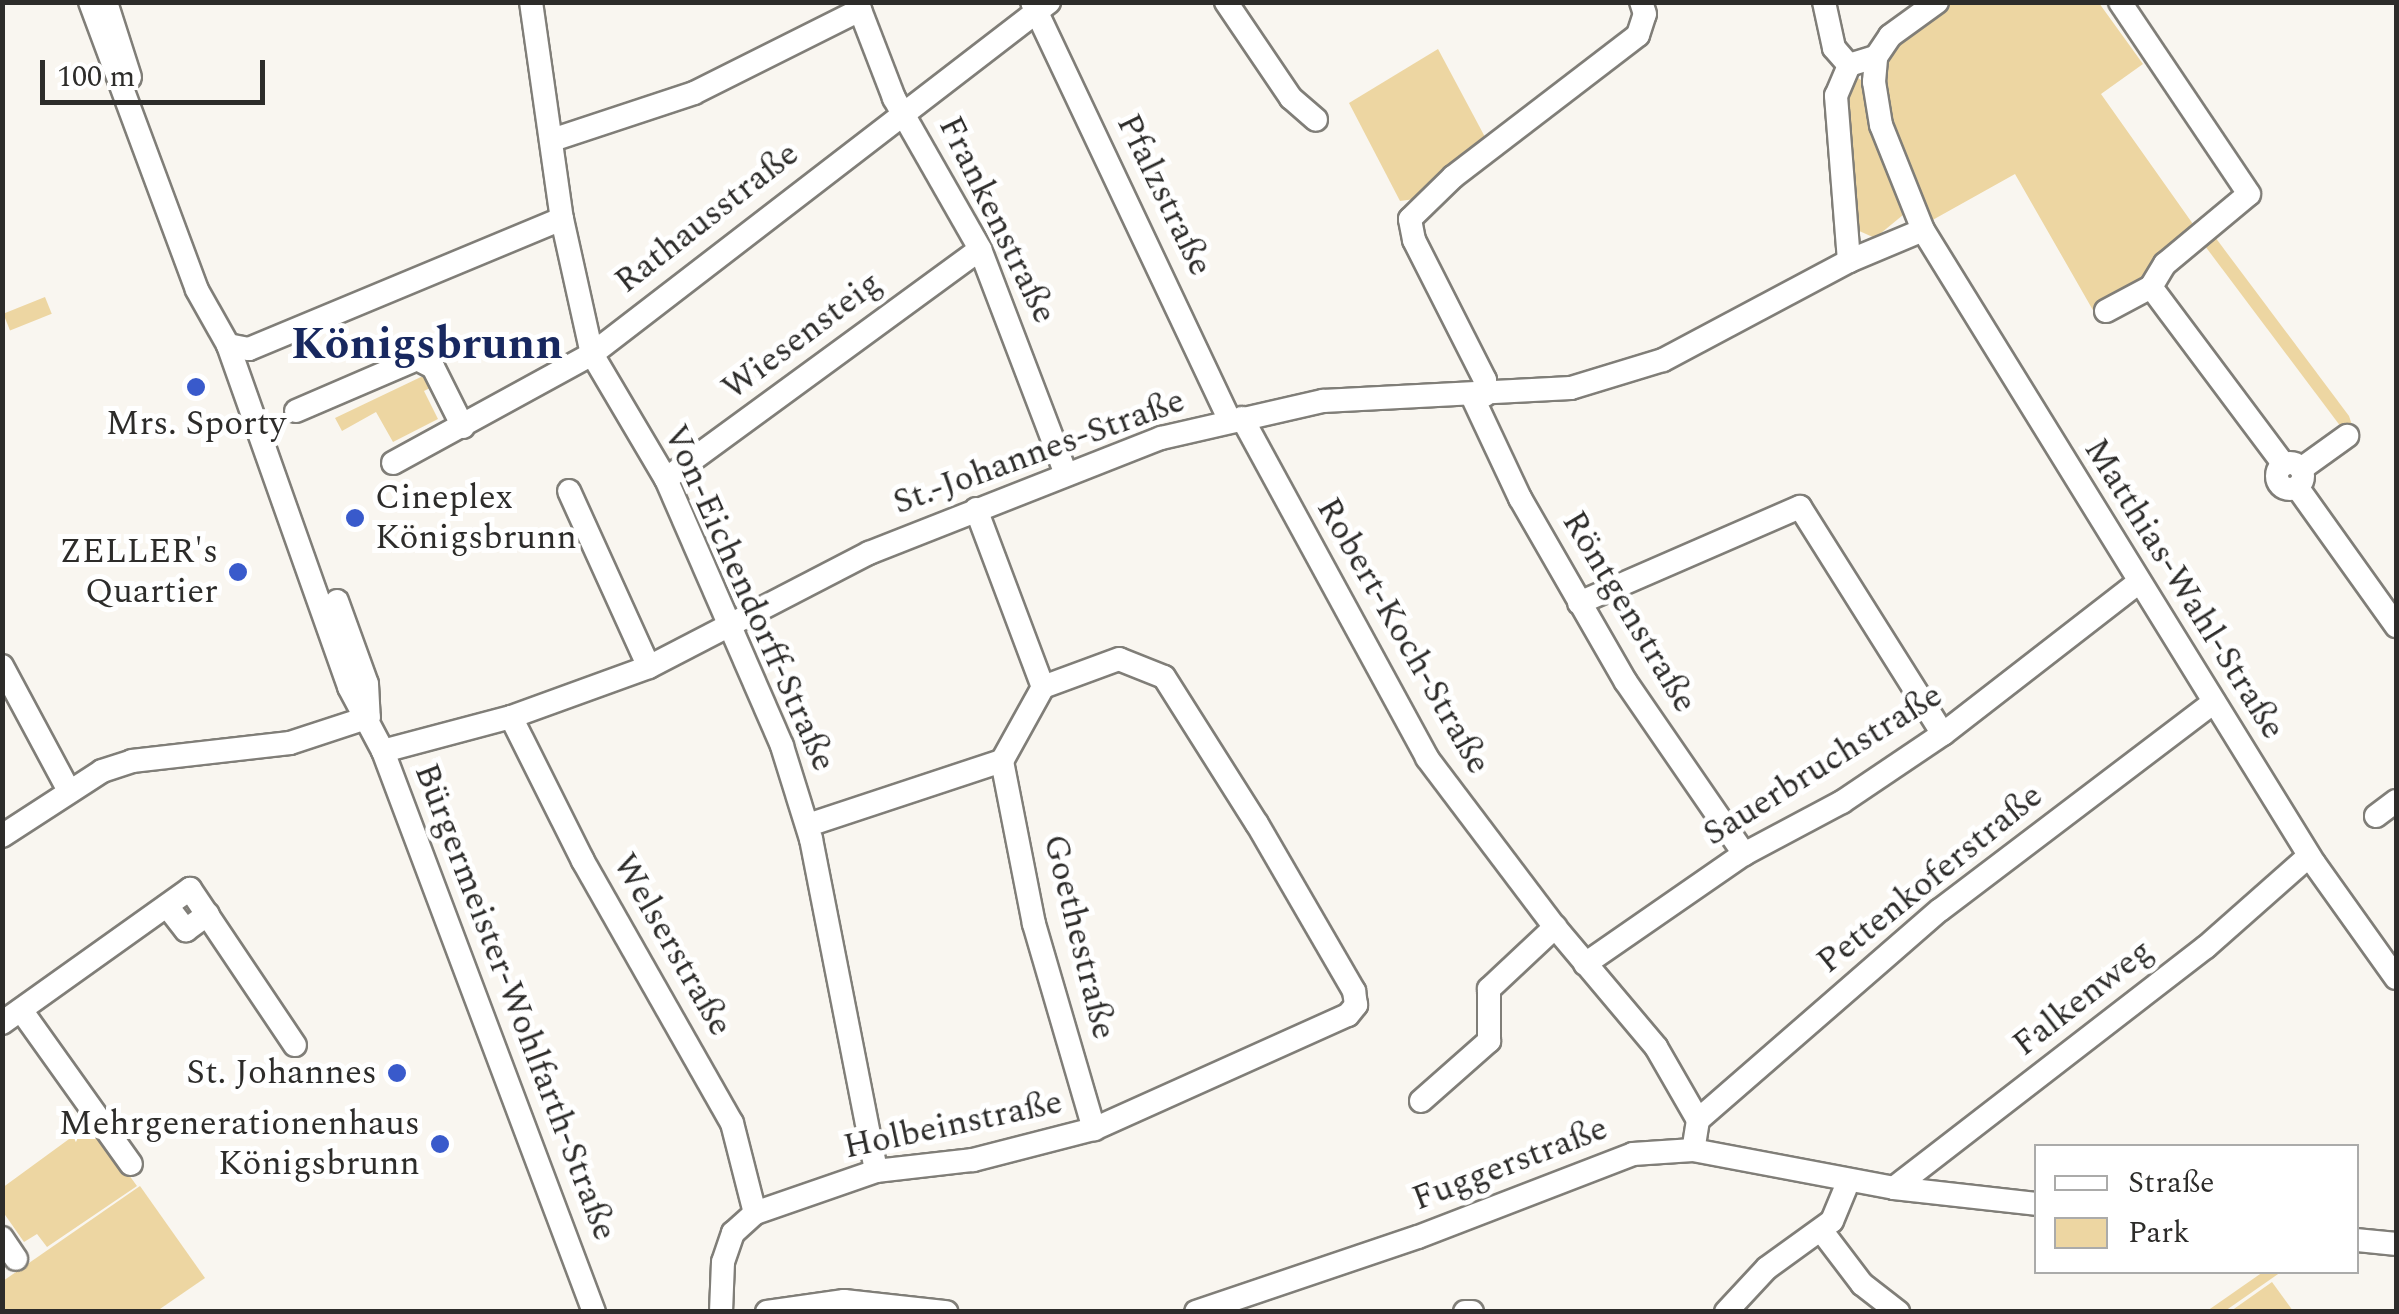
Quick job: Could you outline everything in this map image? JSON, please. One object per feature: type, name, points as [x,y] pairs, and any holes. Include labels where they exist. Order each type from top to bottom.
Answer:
[{"type":"street","name":"Bürgermeister-Wohlfarth-Straße","points":[[90,2],[106,19],[224,335],[247,367],[369,717],[594,1312]]},
{"type":"street","name":"Von-Eichendorff-Straße","points":[[532,2],[555,139],[562,219],[592,354],[666,479],[727,628],[782,746],[808,824],[876,1171]]},
{"type":"street","points":[[1226,2],[1291,98],[1316,120]]},
{"type":"street","name":"Röntgenstraße","points":[[1641,2],[1646,14],[1638,35],[1440,188],[1410,218],[1414,240],[1484,380],[1479,396],[1579,602],[1626,682],[1744,854]]},
{"type":"street","points":[[1824,2],[1834,48],[1848,65]]},
{"type":"street","points":[[1923,230],[1881,125],[1876,57],[1890,36],[1937,2]]},
{"type":"street","points":[[2106,311],[2151,287],[2164,264],[2249,194],[2120,2]]},
{"type":"street","points":[[555,139],[694,93],[858,6]]},
{"type":"street","name":"Frankenstraße","points":[[858,6],[903,109],[980,249],[1065,472]]},
{"type":"street","name":"Rathausstraße","points":[[393,463],[592,354],[1039,6]]},
{"type":"street","name":"Pfalzstraße","points":[[1039,6],[1236,419]]},
{"type":"street","points":[[1848,65],[1876,57]]},
{"type":"street","points":[[1848,65],[1836,96],[1848,261]]},
{"type":"street","points":[[224,335],[249,349],[562,219]]},
{"type":"street","name":"St.-Johannes-Straße","points":[[383,751],[511,717],[649,667],[840,567],[1065,472],[1236,419],[1366,396],[1479,396],[1571,388],[1634,373],[1848,261],[1923,230]]},
{"type":"street","name":"Matthias-Wahl-Straße","points":[[1923,230],[2310,856],[2396,978]]},
{"type":"street","name":"Wiesensteig","points":[[666,479],[980,249]]},
{"type":"street","points":[[2151,287],[2294,474],[2396,626]]},
{"type":"street","points":[[296,411],[410,360],[429,363],[462,427]]},
{"type":"street","name":"Robert-Koch-Straße","points":[[1236,419],[1420,747],[1555,928],[1656,1046],[1698,1120]]},
{"type":"street","points":[[2294,474],[2347,436]]},
{"type":"street","points":[[570,491],[649,667]]},
{"type":"street","points":[[1579,602],[1800,507],[1944,734]]},
{"type":"street","points":[[808,824],[1002,761],[1043,687],[976,509]]},
{"type":"street","name":"Sauerbruchstraße","points":[[1586,964],[1744,854],[1842,802],[1944,734],[2140,582]]},
{"type":"street","name":"Holbeinstraße","points":[[755,1213],[876,1171],[986,1158],[1094,1129],[1348,1015],[1356,1005],[1354,991],[1164,678],[1119,659],[1043,687]]},
{"type":"street","points":[[2,666],[68,791]]},
{"type":"street","name":"Pettenkoferstraße","points":[[1698,1120],[1940,910],[2214,702]]},
{"type":"street","points":[[2,836],[68,791],[132,761],[290,744],[369,717]]},
{"type":"street","name":"Welserstraße","points":[[511,717],[583,861],[732,1123],[755,1213]]},
{"type":"street","name":"Goethestraße","points":[[1002,761],[1034,924],[1094,1129]]},
{"type":"street","points":[[2376,816],[2396,800]]},
{"type":"street","name":"Falkenweg","points":[[1894,1188],[2206,947],[2310,856]]},
{"type":"street","points":[[131,1164],[12,1017],[190,890],[295,1045]]},
{"type":"street","points":[[1421,1102],[1489,1041],[1490,989],[1555,928]]},
{"type":"street","points":[[1693,1150],[1698,1120]]},
{"type":"street","name":"Fuggerstraße","points":[[1196,1312],[1418,1237],[1609,1160],[1693,1150],[1894,1188],[2034,1204]]},
{"type":"street","points":[[1726,1312],[1767,1268],[1821,1230],[1841,1208],[1849,1180]]},
{"type":"street","points":[[720,1312],[728,1248],[755,1213]]},
{"type":"street","points":[[1821,1230],[1862,1284],[1898,1312]]},
{"type":"street","points":[[2,1238],[16,1259]]},
{"type":"street","points":[[2359,1240],[2396,1244]]},
{"type":"street","points":[[767,1312],[872,1302],[946,1312]]},
{"type":"green space","points":[[1951,3],[2099,3],[2143,64],[2101,94],[2200,234],[2094,312],[2015,174],[1929,222],[1889,128],[1880,69],[1886,53]]},
{"type":"green space","points":[[1438,49],[1485,137],[1415,199],[1400,201],[1349,103]]},
{"type":"green space","points":[[1855,76],[1867,84],[1875,140],[1903,215],[1875,238],[1857,230],[1844,100]]},
{"type":"green space","points":[[2212,233],[2349,416],[2352,425],[2344,431],[2202,242]]},
{"type":"green space","points":[[45,297],[52,314],[10,331],[3,314]]},
{"type":"green space","points":[[413,366],[436,385],[424,391],[438,419],[393,442],[376,412],[342,431],[335,418],[423,376]]},
{"type":"green space","points":[[91,1123],[137,1186],[47,1247],[37,1234],[24,1242],[3,1212],[2,1188]]},
{"type":"green space","points":[[140,1186],[205,1278],[157,1311],[3,1312],[3,1281]]},
{"type":"green space","points":[[2260,1274],[2278,1274],[2225,1311],[2207,1311]]},
{"type":"green space","points":[[2272,1282],[2293,1311],[2231,1311]]},
{"type":"place","name":"Mrs. Sporty","points":[[196,387]]},
{"type":"place","name":"Cineplex Königsbrunn","points":[[355,518]]},
{"type":"place","name":"ZELLER's Quartier","points":[[238,572]]},
{"type":"place","name":"St. Johannes","points":[[397,1073]]},
{"type":"place","name":"Mehrgenerationenhaus Königsbrunn","points":[[440,1144]]},
{"type":"district","name":"Königsbrunn","points":[[427,345]]}]
